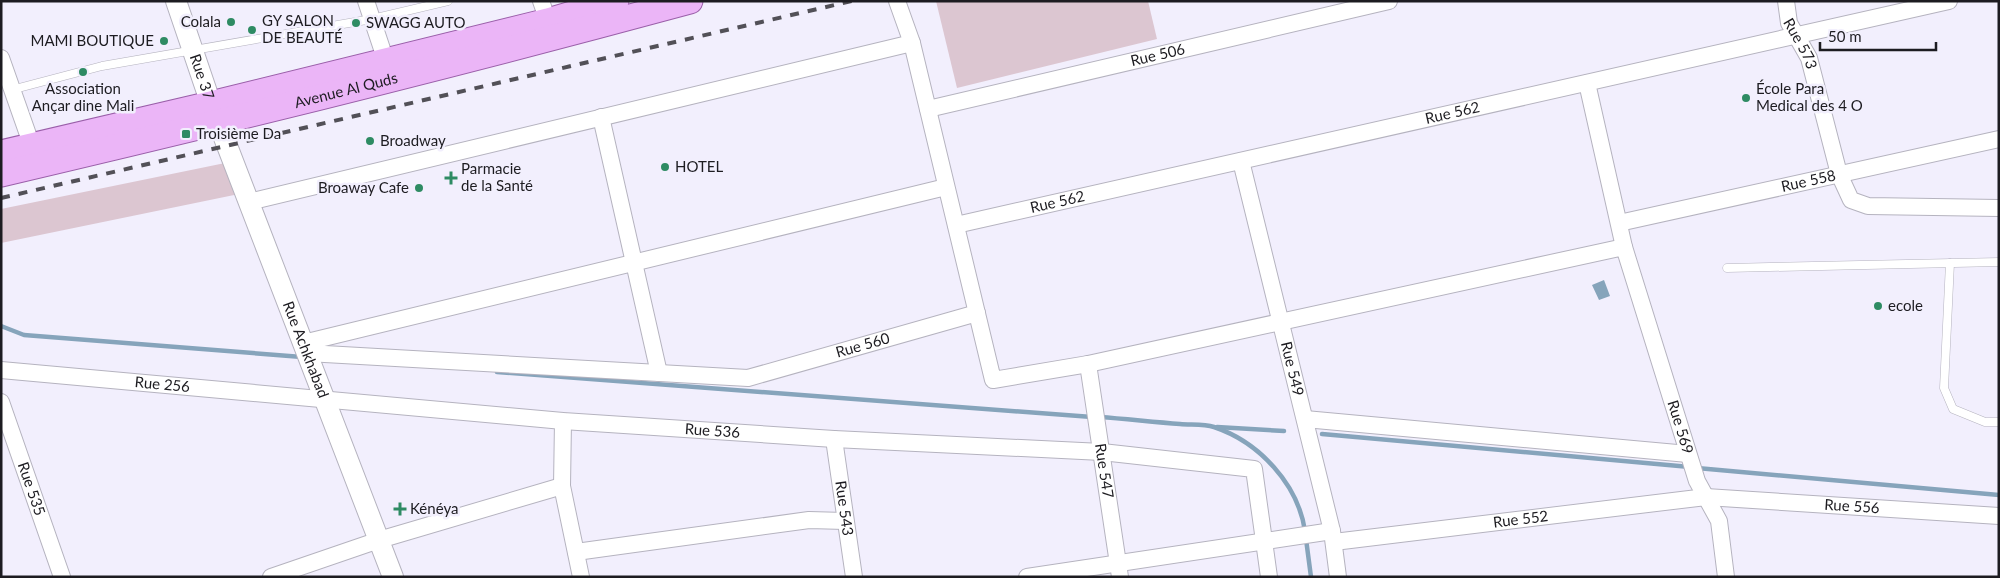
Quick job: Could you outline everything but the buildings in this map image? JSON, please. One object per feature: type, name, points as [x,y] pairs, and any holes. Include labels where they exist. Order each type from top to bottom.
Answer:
[{"type":"main road","name":"Avenue Al Quds","points":[[1,174],[215,114],[544,11],[616,1]]},
{"type":"main road","name":"Avenue Al Quds","points":[[1,153],[215,114],[548,40],[690,1]]},
{"type":"street","name":"Rue 37","points":[[176,1],[215,114]]},
{"type":"street","points":[[366,1],[386,61]]},
{"type":"street","points":[[896,1],[912,43],[992,380],[1088,364],[1624,247],[1587,83]]},
{"type":"street","name":"Rue 506","points":[[928,109],[1389,1]]},
{"type":"street","name":"Rue 573","points":[[1786,1],[1789,23],[1809,58],[1839,174],[1851,200],[1868,206],[1999,208]]},
{"type":"street","name":"Rue 562","points":[[956,225],[1949,1]]},
{"type":"street","points":[[249,202],[912,43]]},
{"type":"street","points":[[1,58],[6,91],[32,146]]},
{"type":"street","name":"Rue Achkhabad","points":[[215,114],[393,577]]},
{"type":"street","points":[[601,117],[659,373]]},
{"type":"street","name":"Rue 558","points":[[1619,223],[1999,139]]},
{"type":"street","name":"Rue 549","points":[[1241,161],[1333,536],[1338,577]]},
{"type":"street","points":[[305,348],[634,262],[946,187]]},
{"type":"street","name":"Rue 569","points":[[1624,247],[1696,481],[1719,521],[1726,577]]},
{"type":"street","name":"Rue 560","points":[[305,348],[748,378],[977,313]]},
{"type":"street","name":"Rue 547","points":[[1088,364],[1095,400],[1119,570]]},
{"type":"street","name":"Rue 256","points":[[1,370],[324,399]]},
{"type":"street","name":"Rue 536","points":[[324,399],[562,421],[834,439],[1102,452],[1254,469],[1264,541]]},
{"type":"street","name":"Rue 535","points":[[1,402],[62,577]]},
{"type":"street","points":[[1305,419],[1688,454]]},
{"type":"street","points":[[562,421],[562,486],[581,577]]},
{"type":"street","name":"Rue 543","points":[[834,439],[854,577]]},
{"type":"street","points":[[271,577],[379,540],[562,486]]},
{"type":"street","name":"Rue 552","points":[[1027,577],[1119,570],[1264,541],[1333,536],[1706,497]]},
{"type":"street","name":"Rue 556","points":[[1706,497],[1999,516]]},
{"type":"street","points":[[576,552],[809,520],[845,521]]},
{"type":"street","points":[[1264,541],[1270,577]]},
{"type":"lane","points":[[6,91],[102,66],[372,19],[448,1]]},
{"type":"lane","points":[[1727,268],[1999,262]]},
{"type":"lane","points":[[1950,263],[1944,388],[1953,409],[1985,422],[1999,422]]},
{"type":"shaded area","points":[[936,1],[1148,1],[1157,39],[957,88]]},
{"type":"shaded area","points":[[230,162],[239,194],[1,243],[1,209]]},
{"type":"water","points":[[1604,280],[1610,296],[1599,300],[1592,285]]},
{"type":"waterway","points":[[1,326],[24,335],[302,357]]},
{"type":"waterway","points":[[497,372],[1092,417]]},
{"type":"waterway","points":[[1100,417],[1206,425],[1231,434],[1261,454],[1285,481],[1301,514],[1305,531]]},
{"type":"waterway","points":[[1217,427],[1284,431]]},
{"type":"waterway","points":[[1322,434],[1690,467]]},
{"type":"waterway","points":[[1697,468],[1999,495]]},
{"type":"waterway","points":[[1306,539],[1311,577]]},
{"type":"railway","points":[[1,198],[852,1]]},
{"type":"place","name":"Colala","points":[[231,22]]},
{"type":"place","name":"SWAGG AUTO","points":[[356,23]]},
{"type":"place","name":"GY SALON DE BEAUTÉ","points":[[252,30]]},
{"type":"place","name":"MAMI BOUTIQUE","points":[[164,41]]},
{"type":"place","name":"Association Ançar dine Mali","points":[[83,72]]},
{"type":"place","name":"École Para Medical des 4 O","points":[[1746,98]]},
{"type":"place","name":"Troisième Da","points":[[186,134]]},
{"type":"place","name":"Broadway","points":[[370,141]]},
{"type":"place","name":"HOTEL","points":[[665,167]]},
{"type":"place","name":"Parmacie de la Santé","points":[[451,178]]},
{"type":"place","name":"Broaway Cafe","points":[[419,188]]},
{"type":"place","name":"ecole","points":[[1878,306]]},
{"type":"place","name":"Kénéya","points":[[400,509]]}]
